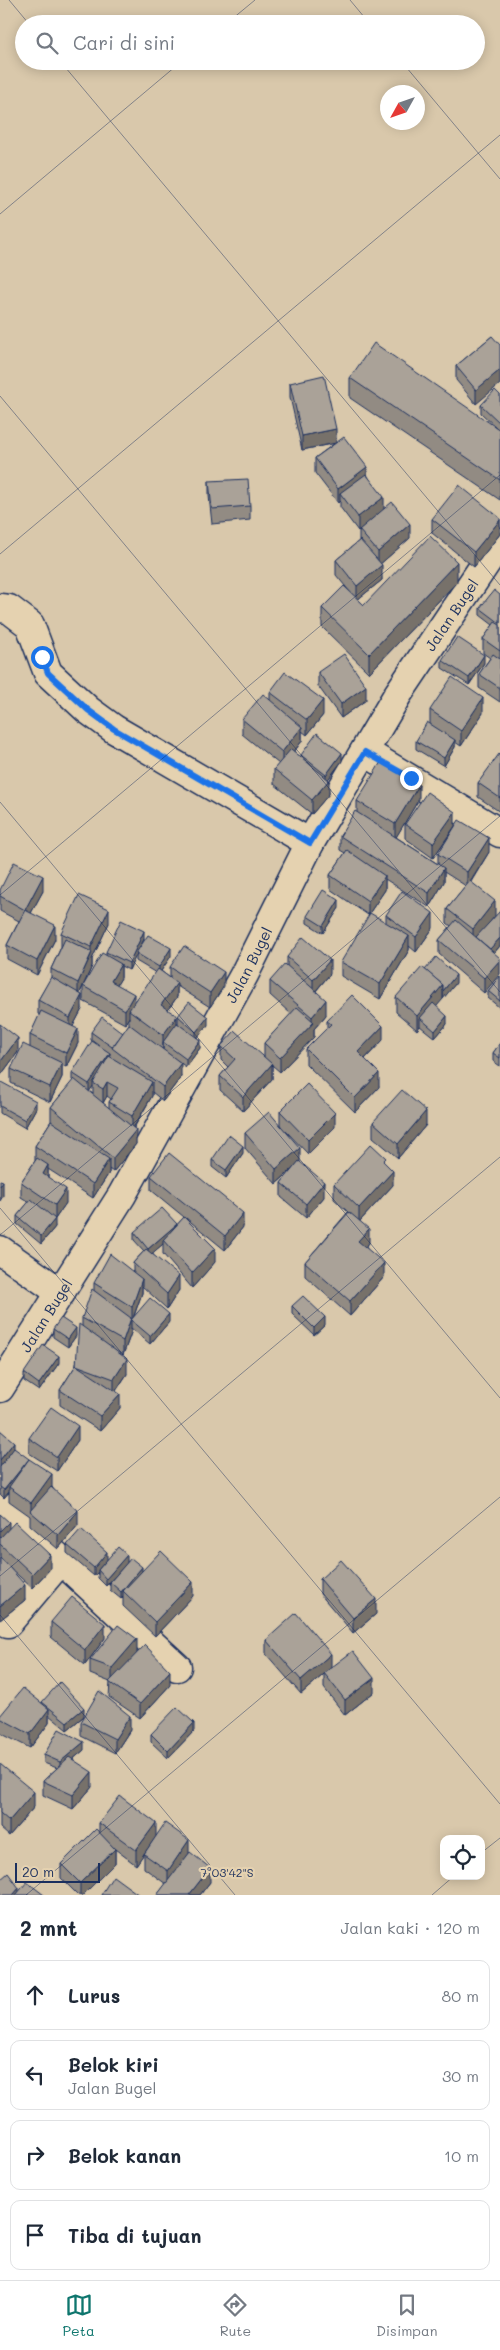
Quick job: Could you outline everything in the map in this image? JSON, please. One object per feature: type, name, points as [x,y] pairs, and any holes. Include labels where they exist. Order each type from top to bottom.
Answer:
[{"type":"street","name":"Jalan Bugel","points":[[0,1388],[122,1195],[244,975],[310,843],[398,694],[500,542]]},
{"type":"street","points":[[0,608],[9,609],[30,625],[48,673],[88,710],[114,729],[310,843]]},
{"type":"street","points":[[365,752],[500,833]]},
{"type":"street","points":[[0,1250],[61,1293]]},
{"type":"street","points":[[0,1505],[177,1667]]},
{"type":"street","points":[[8,1623],[61,1560]]},
{"type":"building","points":[[492,336],[500,345],[500,370],[476,390],[456,366]]},
{"type":"building","points":[[374,343],[500,430],[500,480],[350,378]]},
{"type":"building","points":[[324,375],[336,429],[302,436],[290,383]]},
{"type":"building","points":[[495,390],[500,395],[500,423],[481,405]]},
{"type":"building","points":[[344,437],[367,467],[338,489],[315,458]]},
{"type":"building","points":[[366,474],[384,497],[358,517],[340,493]]},
{"type":"building","points":[[248,479],[250,506],[212,509],[209,481]]},
{"type":"building","points":[[459,485],[500,518],[474,552],[432,519]]},
{"type":"building","points":[[392,502],[410,524],[378,552],[359,530]]},
{"type":"building","points":[[430,536],[457,562],[369,654],[322,608],[344,586],[364,605]]},
{"type":"building","points":[[360,540],[382,565],[357,586],[336,560]]},
{"type":"building","points":[[494,590],[500,595],[500,623],[480,608]]},
{"type":"building","points":[[495,622],[500,625],[500,651],[483,639]]},
{"type":"building","points":[[457,637],[484,655],[469,678],[442,660]]},
{"type":"building","points":[[344,654],[366,686],[341,704],[318,672]]},
{"type":"building","points":[[493,654],[500,659],[500,688],[479,674]]},
{"type":"building","points":[[285,672],[323,700],[307,720],[270,692]]},
{"type":"building","points":[[452,677],[483,698],[461,731],[430,710]]},
{"type":"building","points":[[263,694],[302,727],[282,752],[242,719]]},
{"type":"building","points":[[427,722],[455,740],[444,758],[416,741]]},
{"type":"building","points":[[317,733],[342,753],[326,775],[301,755]]},
{"type":"building","points":[[291,749],[329,780],[312,800],[274,769]]},
{"type":"building","points":[[500,755],[500,798],[478,783]]},
{"type":"building","points":[[381,762],[419,785],[395,824],[357,801]]},
{"type":"building","points":[[427,792],[455,812],[433,843],[405,824]]},
{"type":"building","points":[[355,811],[444,868],[429,893],[340,836]]},
{"type":"building","points":[[459,820],[489,838],[467,872],[438,854]]},
{"type":"building","points":[[347,850],[385,876],[368,901],[330,875]]},
{"type":"building","points":[[14,862],[43,876],[25,910],[0,896],[0,890]]},
{"type":"building","points":[[470,881],[495,901],[473,929],[447,909]]},
{"type":"building","points":[[323,890],[339,900],[323,926],[307,916]]},
{"type":"building","points":[[402,891],[433,913],[416,937],[386,915]]},
{"type":"building","points":[[79,895],[109,909],[91,947],[61,933]]},
{"type":"building","points":[[25,910],[55,925],[37,961],[7,945]]},
{"type":"building","points":[[500,911],[500,938],[490,949],[476,937]]},
{"type":"building","points":[[370,913],[409,936],[380,984],[341,962]]},
{"type":"building","points":[[121,920],[144,931],[129,963],[106,952]]},
{"type":"building","points":[[456,920],[500,958],[484,978],[439,940]]},
{"type":"building","points":[[148,935],[171,948],[159,967],[136,953]]},
{"type":"building","points":[[303,937],[330,960],[313,980],[287,957]]},
{"type":"building","points":[[65,939],[92,952],[78,983],[51,969]]},
{"type":"building","points":[[184,946],[224,972],[210,993],[170,967]]},
{"type":"building","points":[[102,953],[121,964],[111,981],[134,994],[125,1010],[83,986]]},
{"type":"building","points":[[436,957],[456,975],[443,991],[443,985],[425,970]]},
{"type":"building","points":[[285,964],[326,1000],[312,1017],[270,981]]},
{"type":"building","points":[[422,967],[443,985],[417,1016],[396,997]]},
{"type":"building","points":[[158,969],[177,983],[161,1005],[177,1016],[163,1035],[129,1010]]},
{"type":"building","points":[[500,976],[500,1001],[488,991]]},
{"type":"building","points":[[51,977],[82,995],[70,1018],[38,1000]]},
{"type":"building","points":[[352,995],[383,1026],[358,1052],[379,1073],[355,1098],[306,1049],[331,1024],[327,1021]]},
{"type":"building","points":[[189,1002],[208,1017],[196,1032],[178,1016]]},
{"type":"building","points":[[433,1003],[447,1016],[435,1031],[420,1018]]},
{"type":"building","points":[[297,1007],[314,1022],[280,1058],[264,1043]]},
{"type":"building","points":[[41,1011],[78,1029],[66,1053],[30,1035]]},
{"type":"building","points":[[102,1017],[123,1033],[112,1047],[91,1032]]},
{"type":"building","points":[[177,1023],[200,1040],[186,1059],[163,1042]]},
{"type":"building","points":[[0,1024],[18,1038],[1,1061],[0,1060]]},
{"type":"building","points":[[129,1024],[181,1063],[163,1087],[112,1048]]},
{"type":"building","points":[[235,1031],[272,1064],[243,1097],[220,1076],[235,1059],[221,1046]]},
{"type":"building","points":[[92,1041],[110,1053],[89,1084],[72,1073]]},
{"type":"building","points":[[500,1043],[500,1058],[493,1053]]},
{"type":"building","points":[[23,1044],[62,1063],[50,1087],[11,1069]]},
{"type":"building","points":[[109,1056],[152,1082],[132,1116],[109,1102],[118,1088],[107,1082],[103,1089],[93,1083]]},
{"type":"building","points":[[74,1079],[136,1130],[113,1158],[51,1107]]},
{"type":"building","points":[[1,1082],[36,1101],[25,1120],[0,1106]]},
{"type":"building","points":[[307,1084],[335,1113],[308,1140],[280,1111]]},
{"type":"building","points":[[402,1090],[426,1111],[398,1144],[373,1122]]},
{"type":"building","points":[[269,1112],[300,1148],[276,1169],[245,1133]]},
{"type":"building","points":[[51,1121],[109,1159],[93,1184],[35,1146]]},
{"type":"building","points":[[229,1135],[243,1146],[226,1170],[212,1160]]},
{"type":"building","points":[[371,1144],[386,1158],[383,1161],[393,1171],[359,1208],[334,1184]]},
{"type":"building","points":[[169,1153],[243,1213],[225,1236],[151,1176]]},
{"type":"building","points":[[37,1158],[48,1165],[43,1174],[66,1189],[55,1205],[21,1182]]},
{"type":"building","points":[[299,1161],[324,1182],[306,1204],[281,1183]]},
{"type":"building","points":[[31,1199],[55,1219],[41,1236],[17,1216]]},
{"type":"building","points":[[162,1208],[177,1224],[148,1249],[134,1232]]},
{"type":"building","points":[[349,1212],[369,1229],[358,1241],[384,1263],[350,1301],[305,1262]]},
{"type":"building","points":[[184,1217],[215,1248],[192,1273],[163,1240]]},
{"type":"building","points":[[146,1249],[179,1276],[167,1294],[133,1263]]},
{"type":"building","points":[[110,1254],[142,1279],[132,1307],[94,1283]]},
{"type":"building","points":[[92,1289],[131,1318],[123,1341],[82,1318]]},
{"type":"building","points":[[303,1296],[325,1317],[314,1328],[292,1306]]},
{"type":"building","points":[[150,1298],[169,1314],[150,1336],[131,1320]]},
{"type":"building","points":[[61,1318],[76,1328],[68,1339],[53,1329]]},
{"type":"building","points":[[79,1324],[127,1359],[114,1379],[76,1365]]},
{"type":"building","points":[[43,1345],[59,1356],[39,1384],[24,1373]]},
{"type":"building","points":[[76,1365],[120,1394],[100,1416],[60,1390]]},
{"type":"building","points":[[51,1407],[78,1426],[57,1457],[29,1438]]},
{"type":"building","points":[[0,1430],[14,1442],[0,1460]]},
{"type":"building","points":[[14,1448],[29,1459],[4,1490],[0,1487],[0,1467]]},
{"type":"building","points":[[29,1459],[52,1474],[31,1503],[9,1487]]},
{"type":"building","points":[[51,1487],[78,1511],[58,1535],[30,1511]]},
{"type":"building","points":[[0,1514],[9,1522],[0,1531]]},
{"type":"building","points":[[15,1522],[50,1555],[32,1574],[0,1544],[0,1538]]},
{"type":"building","points":[[81,1529],[107,1552],[94,1568],[67,1545]]},
{"type":"building","points":[[118,1547],[127,1555],[106,1579],[98,1570]]},
{"type":"building","points":[[161,1551],[193,1582],[155,1622],[123,1591]]},
{"type":"building","points":[[0,1557],[25,1585],[0,1606]]},
{"type":"building","points":[[131,1558],[142,1567],[121,1592],[110,1582]]},
{"type":"building","points":[[341,1560],[376,1599],[353,1618],[320,1579]]},
{"type":"building","points":[[72,1597],[105,1624],[85,1650],[51,1622]]},
{"type":"building","points":[[296,1613],[331,1654],[301,1680],[266,1640]]},
{"type":"building","points":[[118,1625],[137,1639],[112,1668],[90,1660]]},
{"type":"building","points":[[145,1645],[170,1671],[140,1704],[109,1682]]},
{"type":"building","points":[[353,1651],[374,1678],[345,1700],[324,1673]]},
{"type":"building","points":[[60,1682],[84,1708],[67,1722],[42,1702]]},
{"type":"building","points":[[23,1688],[49,1709],[30,1734],[0,1718]]},
{"type":"building","points":[[99,1691],[130,1716],[115,1739],[81,1722]]},
{"type":"building","points":[[177,1707],[194,1723],[168,1751],[151,1734]]},
{"type":"building","points":[[59,1729],[84,1742],[60,1762],[44,1755]]},
{"type":"building","points":[[69,1757],[92,1772],[73,1795],[43,1781]]},
{"type":"building","points":[[0,1764],[34,1792],[9,1821],[0,1813]]},
{"type":"building","points":[[120,1796],[156,1823],[136,1850],[99,1823]]},
{"type":"building","points":[[165,1823],[189,1840],[168,1871],[144,1854]]},
{"type":"building","points":[[96,1829],[115,1849],[80,1883],[61,1864]]},
{"type":"building","points":[[190,1852],[210,1868],[189,1895],[157,1895]]},
{"type":"building","points":[[8,1873],[19,1888],[13,1895],[0,1895],[0,1880]]},
{"type":"building","points":[[113,1876],[139,1895],[101,1895]]},
{"type":"building","points":[[27,1882],[44,1895],[16,1895]]},
{"type":"route","points":[[42,657],[48,673],[88,710],[114,729],[310,843],[365,752],[411,778]]}]
